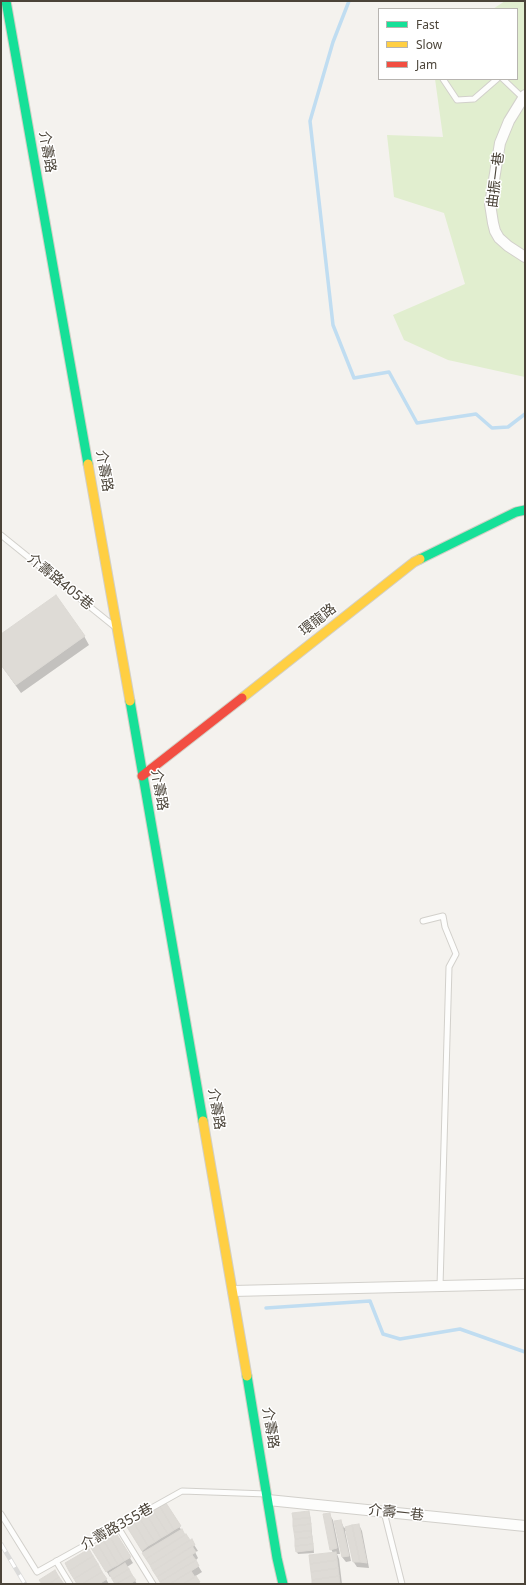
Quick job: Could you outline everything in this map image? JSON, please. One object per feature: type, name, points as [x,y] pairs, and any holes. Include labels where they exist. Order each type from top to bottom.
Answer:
[{"type":"main road","name":"介壽路","points":[[6,1],[118,630],[142,776],[233,1291],[277,1558],[284,1584]]},
{"type":"main road","name":"環龍路","points":[[142,776],[414,562],[452,542],[516,512],[525,510]]},
{"type":"street","name":"曲振一巷","points":[[524,96],[509,121],[500,144],[490,204],[495,231],[499,238],[525,257]]},
{"type":"street","points":[[233,1291],[525,1284]]},
{"type":"street","name":"介壽一巷","points":[[267,1497],[384,1512],[525,1526]]},
{"type":"lane","points":[[445,80],[457,100],[474,99],[495,80]]},
{"type":"lane","points":[[504,80],[524,96]]},
{"type":"lane","name":"介壽路405巷","points":[[1,534],[118,630]]},
{"type":"lane","points":[[423,921],[443,916],[445,926],[456,954],[449,967],[440,1286]]},
{"type":"lane","name":"介壽路355巷","points":[[1,1514],[37,1572],[182,1491],[267,1497]]},
{"type":"lane","points":[[384,1512],[402,1584]]},
{"type":"lane","points":[[118,1527],[153,1584]]},
{"type":"lane","points":[[56,1562],[70,1584]]},
{"type":"green space","points":[[505,1],[525,1],[525,377],[448,360],[404,340],[393,315],[465,284],[444,213],[394,197],[387,135],[443,137],[435,80],[518,80],[518,8],[494,8]]},
{"type":"building","points":[[56,595],[85,636],[16,685],[1,665],[1,634]]},
{"type":"building","points":[[166,1503],[181,1526],[174,1530],[160,1507]]},
{"type":"building","points":[[160,1507],[174,1530],[168,1534],[153,1511]]},
{"type":"building","points":[[153,1511],[168,1534],[161,1538],[147,1515]]},
{"type":"building","points":[[309,1511],[310,1518],[293,1519],[292,1513]]},
{"type":"building","points":[[330,1513],[337,1548],[330,1550],[323,1514]]},
{"type":"building","points":[[147,1515],[161,1538],[155,1542],[140,1519]]},
{"type":"building","points":[[310,1518],[311,1524],[293,1526],[293,1519]]},
{"type":"building","points":[[140,1519],[155,1542],[148,1546],[134,1523]]},
{"type":"building","points":[[341,1520],[349,1556],[342,1557],[334,1521]]},
{"type":"building","points":[[134,1523],[148,1546],[142,1551],[127,1527]]},
{"type":"building","points":[[311,1524],[311,1531],[294,1532],[293,1526]]},
{"type":"building","points":[[359,1524],[367,1563],[360,1562],[352,1525]]},
{"type":"building","points":[[352,1525],[360,1562],[353,1562],[345,1527]]},
{"type":"building","points":[[182,1529],[185,1535],[146,1559],[142,1553]]},
{"type":"building","points":[[311,1531],[312,1537],[295,1539],[294,1532]]},
{"type":"building","points":[[116,1533],[131,1557],[124,1561],[110,1537]]},
{"type":"building","points":[[186,1534],[190,1540],[150,1565],[146,1559]]},
{"type":"building","points":[[110,1537],[124,1561],[118,1565],[104,1541]]},
{"type":"building","points":[[312,1537],[313,1544],[295,1546],[295,1539]]},
{"type":"building","points":[[192,1539],[195,1545],[153,1571],[150,1565]]},
{"type":"building","points":[[104,1541],[118,1565],[112,1568],[98,1545]]},
{"type":"building","points":[[313,1544],[313,1550],[296,1552],[295,1546]]},
{"type":"building","points":[[98,1545],[112,1568],[106,1572],[91,1548]]},
{"type":"building","points":[[192,1546],[196,1552],[157,1577],[153,1571]]},
{"type":"building","points":[[89,1549],[93,1556],[69,1571],[65,1563]]},
{"type":"building","points":[[336,1552],[337,1560],[310,1564],[309,1555]]},
{"type":"building","points":[[192,1555],[196,1560],[160,1582],[157,1577]]},
{"type":"building","points":[[93,1556],[98,1564],[74,1579],[69,1571]]},
{"type":"building","points":[[196,1560],[199,1566],[170,1584],[161,1584],[160,1582]]},
{"type":"building","points":[[337,1560],[338,1568],[311,1572],[310,1564]]},
{"type":"building","points":[[125,1563],[129,1569],[112,1579],[109,1573]]},
{"type":"building","points":[[98,1564],[102,1572],[82,1584],[77,1584],[74,1579]]},
{"type":"building","points":[[338,1568],[339,1576],[312,1580],[311,1572]]},
{"type":"building","points":[[129,1569],[132,1575],[115,1584],[112,1579]]},
{"type":"building","points":[[55,1570],[59,1577],[49,1584],[42,1584],[39,1580]]},
{"type":"building","points":[[191,1571],[195,1577],[183,1584],[170,1584]]},
{"type":"building","points":[[102,1572],[107,1579],[99,1584],[82,1584]]},
{"type":"building","points":[[132,1575],[136,1580],[130,1584],[117,1584]]},
{"type":"building","points":[[196,1576],[200,1582],[196,1584],[183,1584]]},
{"type":"building","points":[[339,1576],[340,1584],[312,1584],[312,1580]]},
{"type":"building","points":[[59,1577],[64,1584],[49,1584]]},
{"type":"waterway","points":[[349,1],[333,42],[310,121],[333,325],[354,378],[389,372],[417,423],[476,414],[492,428],[508,427],[525,414]]},
{"type":"waterway","points":[[266,1308],[370,1301],[383,1334],[400,1339],[460,1329],[525,1352]]},
{"type":"railway","points":[[1,1544],[25,1584]]},
{"type":"traffic: fast","points":[[6,1],[88,464]]},
{"type":"traffic: fast","points":[[420,559],[516,512],[525,510]]},
{"type":"traffic: fast","points":[[130,701],[203,1121]]},
{"type":"traffic: fast","points":[[247,1376],[277,1558],[283,1584]]},
{"type":"traffic: slow","points":[[88,464],[130,701]]},
{"type":"traffic: slow","points":[[242,698],[414,562],[420,559]]},
{"type":"traffic: slow","points":[[203,1121],[247,1376]]},
{"type":"traffic: jam","points":[[142,776],[242,698]]}]
